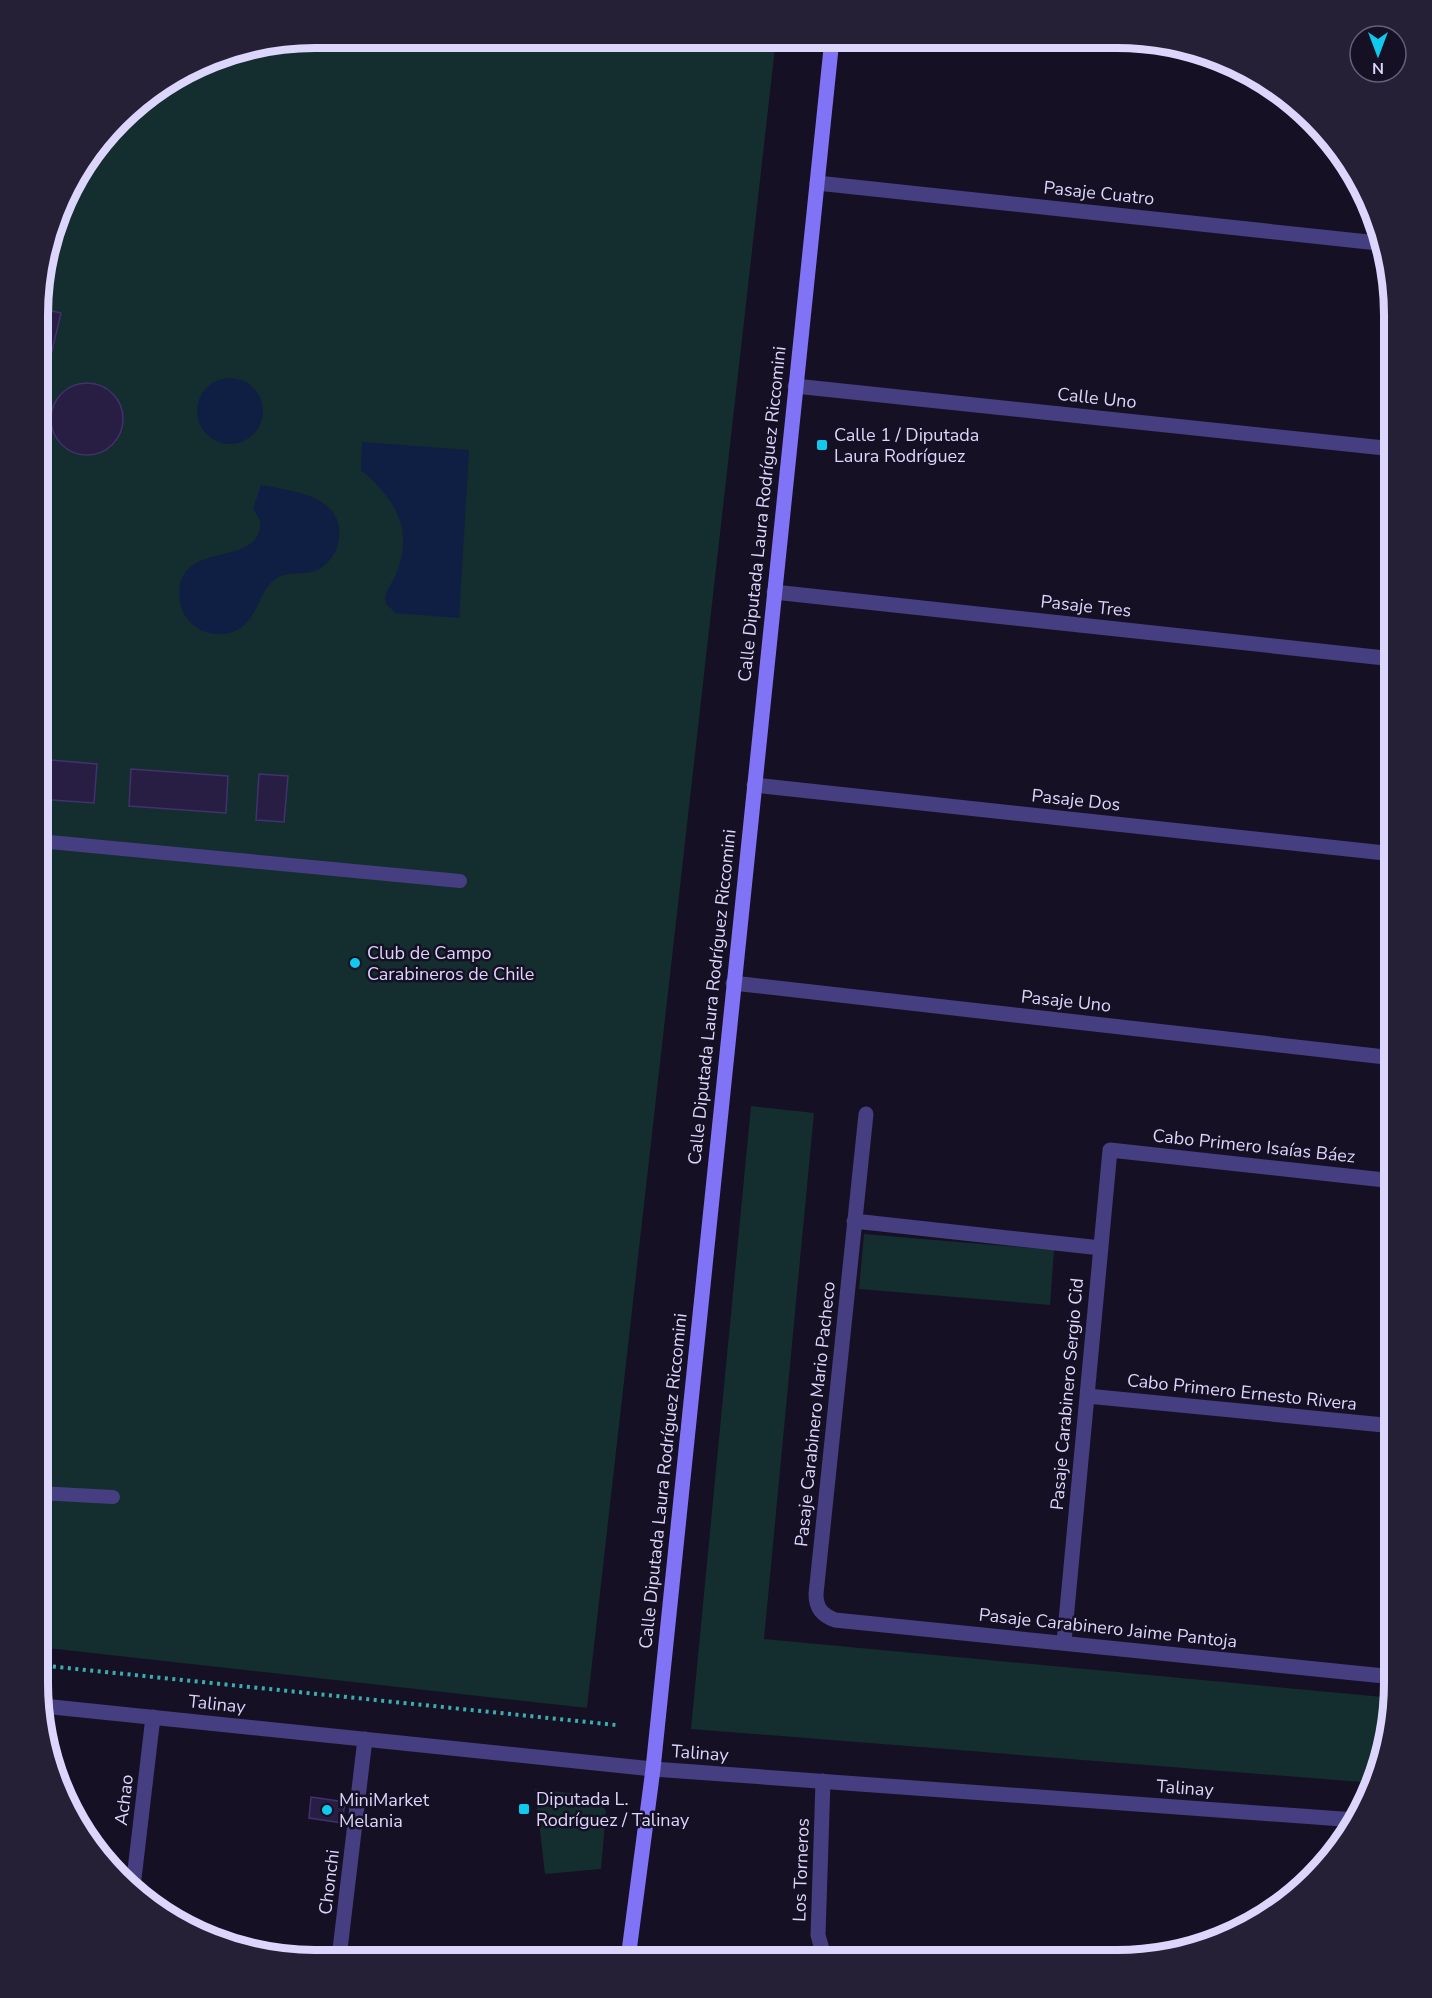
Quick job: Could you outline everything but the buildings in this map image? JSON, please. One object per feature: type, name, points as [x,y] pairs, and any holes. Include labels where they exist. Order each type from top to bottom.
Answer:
[{"type":"main road","name":"Calle Diputada Laura Rodríguez Riccomini","points":[[629,1950],[653,1769],[831,48]]},
{"type":"street","name":"Pasaje Cuatro","points":[[817,183],[1374,243]]},
{"type":"street","name":"Calle Uno","points":[[795,386],[1384,448]]},
{"type":"street","name":"Pasaje Tres","points":[[774,592],[1384,658]]},
{"type":"street","name":"Pasaje Dos","points":[[754,785],[1384,853]]},
{"type":"street","name":"Pasaje Uno","points":[[733,983],[1384,1057]]},
{"type":"street","name":"Pasaje Carabinero Mario Pacheco","points":[[820,1611],[816,1593],[866,1114]]},
{"type":"street","name":"Cabo Primero Isaías Báez","points":[[1110,1150],[1384,1180]]},
{"type":"street","name":"Pasaje Carabinero Sergio Cid","points":[[1064,1642],[1110,1150]]},
{"type":"street","points":[[854,1221],[1101,1248]]},
{"type":"street","name":"Cabo Primero Ernesto Rivera","points":[[1087,1396],[1384,1425]]},
{"type":"street","name":"Pasaje Carabinero Jaime Pantoja","points":[[820,1611],[835,1620],[1384,1676]]},
{"type":"street","name":"Talinay","points":[[49,1707],[653,1769],[1346,1819]]},
{"type":"street","name":"Achao","points":[[134,1879],[153,1717]]},
{"type":"street","name":"Chonchi","points":[[340,1950],[365,1739]]},
{"type":"street","name":"Los Torneros","points":[[822,1950],[818,1935],[823,1781]]},
{"type":"lane","points":[[48,842],[460,881]]},
{"type":"lane","points":[[48,1494],[113,1497]]},
{"type":"path","points":[[48,1666],[616,1725]]},
{"type":"green space","name":"Club de Campo Carabineros de Chile","points":[[315,48],[775,48],[587,1708],[48,1648],[48,315],[50,280],[57,246],[68,213],[93,167],[126,126],[167,93],[197,76],[229,62],[263,53]]},
{"type":"green space","points":[[751,1106],[814,1113],[764,1639],[1383,1697],[1379,1735],[1365,1782],[691,1729]]},
{"type":"green space","points":[[864,1234],[1054,1250],[1050,1305],[859,1289]]},
{"type":"green space","points":[[535,1789],[596,1796],[606,1811],[601,1869],[545,1874]]},
{"type":"water","points":[[223,378],[237,378],[249,383],[258,392],[263,411],[261,424],[254,435],[237,444],[223,444],[211,439],[202,430],[197,418],[197,404],[202,392],[211,383]]},
{"type":"water","points":[[362,442],[469,450],[459,618],[396,613],[386,604],[387,592],[401,558],[402,529],[392,503],[361,470]]},
{"type":"water","points":[[261,485],[300,493],[324,504],[333,512],[338,524],[339,538],[336,551],[325,565],[316,571],[287,574],[271,582],[253,615],[243,626],[224,634],[204,631],[188,620],[183,611],[180,601],[181,581],[190,568],[203,560],[248,545],[257,536],[260,520],[253,509]]},
{"type":"place","name":"Calle 1 / Diputada Laura Rodríguez","points":[[822,445]]},
{"type":"place","name":"Club de Campo Carabineros de Chile","points":[[355,963]]},
{"type":"place","name":"Diputada L. Rodríguez / Talinay","points":[[524,1809]]},
{"type":"place","name":"MiniMarket Melania","points":[[327,1810]]}]
